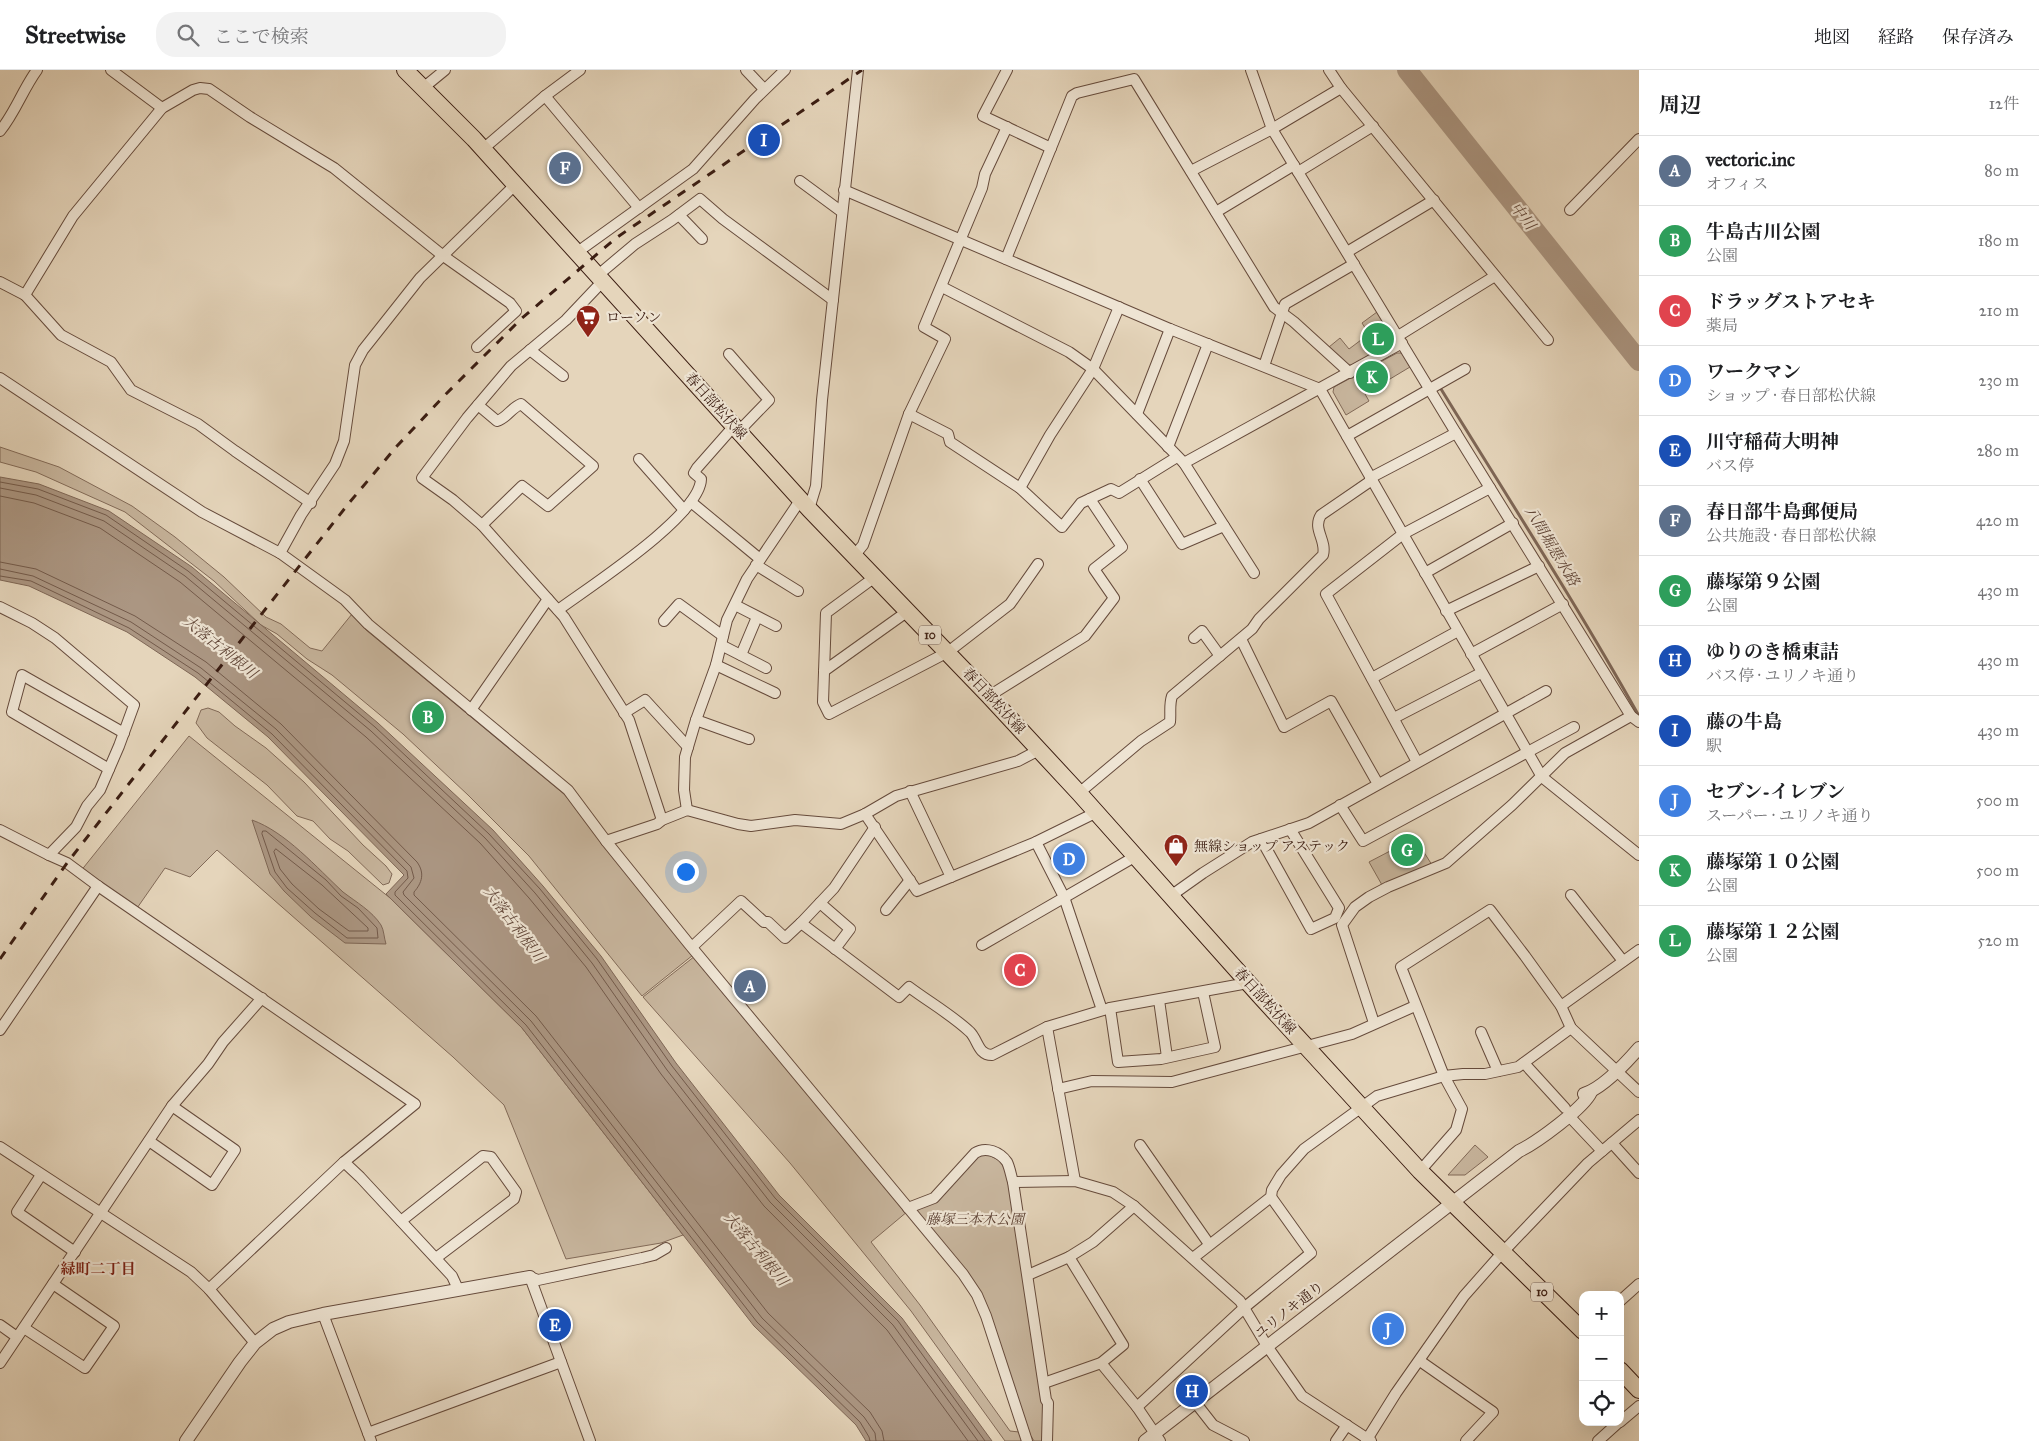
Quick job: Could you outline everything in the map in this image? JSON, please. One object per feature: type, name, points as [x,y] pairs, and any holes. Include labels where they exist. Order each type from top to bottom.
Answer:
[{"type":"main road","name":"春日部松伏線","points":[[405,70],[483,149],[805,504],[948,652],[1097,812],[1361,1108],[1420,1171],[1579,1327]]},
{"type":"main road","points":[[1624,1374],[1639,1390]]},
{"type":"street","points":[[0,131],[7,123],[26,85],[37,70]]},
{"type":"street","points":[[111,70],[162,108]]},
{"type":"street","points":[[423,88],[445,70]]},
{"type":"street","points":[[483,149],[545,96],[580,70]]},
{"type":"street","points":[[746,70],[764,89]]},
{"type":"street","points":[[576,253],[693,169],[764,89],[785,70]]},
{"type":"street","points":[[688,810],[684,790],[685,757],[716,665],[727,620],[758,562],[805,504],[816,486],[822,400],[858,70]]},
{"type":"street","points":[[1006,70],[983,116],[1051,148]]},
{"type":"street","points":[[1252,70],[1272,129],[1456,433],[1635,719],[1565,753],[1542,777],[1446,863],[1388,887],[1355,907],[1342,925],[1374,1024]]},
{"type":"street","points":[[1329,70],[1548,340]]},
{"type":"street","points":[[1006,259],[1072,96],[1077,92],[1134,79],[1274,307],[1350,372]]},
{"type":"street","points":[[1191,171],[1272,129],[1342,88]]},
{"type":"street","points":[[25,295],[73,216],[162,108],[194,90],[209,89],[250,117],[334,168],[442,255],[510,303],[516,311],[477,347]]},
{"type":"street","points":[[545,96],[639,208]]},
{"type":"street","points":[[1216,212],[1373,126]]},
{"type":"street","points":[[854,556],[863,545],[910,414],[945,339],[924,327],[947,276],[946,272],[1006,127]]},
{"type":"street","points":[[1570,210],[1639,139]]},
{"type":"street","points":[[800,181],[842,212]]},
{"type":"street","points":[[280,553],[301,515],[335,464],[344,442],[356,365],[363,350],[420,278],[515,185]]},
{"type":"street","points":[[844,190],[1119,308],[1320,389],[1527,754],[1542,777],[1639,855]]},
{"type":"street","points":[[662,820],[629,720],[558,610],[482,525],[453,500],[422,478],[478,405],[511,366],[566,320],[600,279],[635,244],[679,216],[700,199],[723,219],[833,300]]},
{"type":"street","points":[[1347,252],[1434,200]]},
{"type":"street","points":[[679,216],[702,240]]},
{"type":"street","points":[[1264,366],[1285,304],[1354,264]]},
{"type":"street","points":[[910,414],[948,434],[950,442],[1020,488],[1062,527],[1081,503],[1111,489],[1119,493],[1140,479],[1320,389],[1400,340],[1496,276]]},
{"type":"street","points":[[0,282],[25,295],[61,335],[111,362],[131,390],[198,424],[235,452],[310,503]]},
{"type":"street","points":[[942,287],[1069,352],[1093,369],[1180,460],[1254,573]]},
{"type":"street","points":[[1020,488],[1050,435],[1093,369],[1119,308]]},
{"type":"street","points":[[1137,414],[1170,329]]},
{"type":"street","points":[[1168,447],[1208,344]]},
{"type":"street","points":[[530,350],[563,376]]},
{"type":"street","points":[[558,610],[651,542],[684,510],[701,487],[701,479],[694,472],[697,468],[736,429],[769,400],[729,354]]},
{"type":"street","points":[[1347,436],[1465,369]]},
{"type":"street","points":[[0,378],[202,512],[280,553],[345,600],[368,624],[568,790],[606,841],[692,947],[964,1274],[977,1295],[996,1344],[1027,1441]]},
{"type":"street","points":[[478,405],[497,421],[503,419],[515,406],[521,404],[593,466],[548,506],[522,486],[482,525]]},
{"type":"street","points":[[1079,793],[1141,741],[1170,722],[1169,703],[1172,696],[1241,639],[1323,555],[1324,545],[1317,526],[1317,520],[1320,515],[1371,479],[1456,433]]},
{"type":"street","points":[[639,458],[684,510]]},
{"type":"street","points":[[1140,479],[1182,544],[1224,526]]},
{"type":"street","points":[[1417,762],[1326,594],[1403,534],[1490,488]]},
{"type":"street","points":[[989,696],[1085,636],[1114,598],[1094,569],[1122,547],[1090,499]]},
{"type":"street","points":[[691,502],[758,562],[798,591]]},
{"type":"street","points":[[1425,573],[1513,523]]},
{"type":"street","points":[[875,577],[826,614],[823,702],[829,714],[948,652],[1010,604],[1038,564]]},
{"type":"street","points":[[1446,611],[1539,566]]},
{"type":"street","points":[[471,710],[548,599]]},
{"type":"street","points":[[664,621],[679,604],[742,655],[766,668]]},
{"type":"street","points":[[1470,654],[1563,604]]},
{"type":"street","points":[[735,605],[776,626]]},
{"type":"street","points":[[0,607],[32,623],[55,638],[134,705],[100,790],[86,806],[76,827],[49,855]]},
{"type":"street","points":[[824,670],[908,611]]},
{"type":"street","points":[[742,655],[757,617]]},
{"type":"street","points":[[1194,638],[1202,631],[1220,656]]},
{"type":"street","points":[[1372,678],[1458,632]]},
{"type":"street","points":[[1241,639],[1284,727],[1331,701],[1378,784]]},
{"type":"street","points":[[716,665],[774,693]]},
{"type":"street","points":[[1394,718],[1481,673]]},
{"type":"street","points":[[109,769],[12,712],[22,674],[124,732]]},
{"type":"street","points":[[1172,896],[1203,873],[1252,842],[1309,823],[1546,691]]},
{"type":"street","points":[[624,713],[645,700],[688,747]]},
{"type":"street","points":[[696,720],[749,738]]},
{"type":"street","points":[[1340,805],[1363,841],[1574,727]]},
{"type":"street","points":[[606,841],[657,824],[662,820],[688,810],[751,826],[795,820],[841,824],[865,814],[888,800],[1018,761],[1039,750]]},
{"type":"street","points":[[910,792],[951,877]]},
{"type":"street","points":[[865,814],[917,891],[1036,842],[1097,812]]},
{"type":"street","points":[[692,947],[740,901],[764,922],[768,922],[785,938],[834,888],[875,827]]},
{"type":"street","points":[[1261,839],[1311,929],[1335,918],[1339,908],[1290,829]]},
{"type":"street","points":[[0,830],[67,863],[347,1059],[415,1104],[344,1162],[209,1289]]},
{"type":"street","points":[[1036,842],[1064,898],[1106,1009],[1118,1062],[1167,1057],[1216,1047],[1203,992]]},
{"type":"street","points":[[982,945],[1136,856]]},
{"type":"street","points":[[886,910],[910,880]]},
{"type":"street","points":[[0,1030],[98,886]]},
{"type":"street","points":[[1570,895],[1623,961]]},
{"type":"street","points":[[820,903],[850,929],[836,949]]},
{"type":"street","points":[[1420,1171],[1456,1130],[1462,1109],[1444,1076],[1401,967],[1490,910],[1526,956],[1561,1006],[1571,1028],[1639,1092]]},
{"type":"street","points":[[801,923],[899,997],[909,987],[971,1032],[983,1053],[988,1055],[992,1055],[1047,1027],[1106,1009],[1248,983]]},
{"type":"street","points":[[1561,1006],[1639,950]]},
{"type":"street","points":[[0,1363],[172,1106],[223,1042],[262,998]]},
{"type":"street","points":[[1159,1000],[1167,1057]]},
{"type":"street","points":[[1058,1089],[1092,1081],[1172,1082],[1352,1034],[1415,1006]]},
{"type":"street","points":[[1047,1027],[1075,1181]]},
{"type":"street","points":[[1137,1407],[1245,1307],[1311,1253],[1271,1197],[1272,1190],[1281,1175],[1304,1149],[1377,1096],[1444,1076],[1485,1074],[1518,1067],[1571,1028]]},
{"type":"street","points":[[1481,1032],[1498,1071]]},
{"type":"street","name":"ユリノキ通り","points":[[1154,1438],[1195,1402],[1519,1150],[1523,1142],[1530,1136],[1567,1112],[1584,1094],[1592,1092],[1617,1071],[1639,1048]]},
{"type":"street","points":[[1524,1063],[1602,1151]]},
{"type":"street","points":[[149,1141],[212,1185],[235,1150],[172,1106]]},
{"type":"street","points":[[1013,1182],[1075,1181],[1113,1192],[1134,1206],[1245,1307],[1267,1346],[1302,1396],[1368,1440],[1396,1393],[1464,1296],[1502,1253],[1588,1163],[1639,1120]]},
{"type":"street","points":[[1612,1143],[1639,1173]]},
{"type":"street","points":[[1140,1145],[1209,1244]]},
{"type":"street","points":[[0,1147],[191,1272],[209,1289],[255,1343]]},
{"type":"street","points":[[908,1208],[934,1198],[975,1153],[981,1149],[987,1149],[1007,1163],[1013,1182],[1046,1400],[1048,1403],[1047,1441]]},
{"type":"street","points":[[401,1221],[483,1156],[491,1157],[516,1192],[514,1199],[436,1258]]},
{"type":"street","points":[[344,1162],[436,1258],[452,1276],[458,1289]]},
{"type":"street","points":[[41,1175],[17,1212],[74,1252]]},
{"type":"street","points":[[1193,1258],[1271,1197]]},
{"type":"street","points":[[1028,1276],[1069,1257],[1093,1242],[1134,1206]]},
{"type":"street","points":[[186,1441],[255,1343],[273,1330],[289,1322],[458,1289],[530,1277],[538,1280],[654,1255],[666,1248]]},
{"type":"street","points":[[1044,1383],[1102,1363],[1123,1345],[1069,1257]]},
{"type":"street","points":[[530,1277],[590,1441]]},
{"type":"street","points":[[24,1328],[85,1368],[114,1326],[53,1284]]},
{"type":"street","points":[[1624,1297],[1639,1284]]},
{"type":"street","points":[[323,1314],[370,1437],[561,1362]]},
{"type":"street","points":[[0,1326],[17,1337]]},
{"type":"street","points":[[1420,1361],[1493,1412],[1466,1441]]},
{"type":"street","points":[[1102,1363],[1137,1407],[1154,1438]]},
{"type":"street","points":[[1195,1402],[1213,1425],[1244,1441]]},
{"type":"street","points":[[1624,1419],[1639,1406]]},
{"type":"street","points":[[1336,1441],[1347,1425]]},
{"type":"street","points":[[1598,1441],[1615,1426]]},
{"type":"green space","points":[[1377,312],[1394,339],[1391,343],[1352,365],[1348,365],[1329,347],[1340,338],[1349,349],[1369,334],[1362,323]]},
{"type":"green space","points":[[1397,353],[1402,353],[1410,367],[1365,394],[1369,401],[1346,415],[1333,392],[1334,387]]},
{"type":"green space","points":[[0,447],[59,467],[132,506],[175,537],[224,577],[266,617],[281,624],[310,648],[322,651],[352,614],[366,630],[565,795],[693,955],[642,996],[529,856],[403,734],[332,675],[307,659],[277,634],[261,625],[214,581],[125,512],[36,472],[0,462]]},
{"type":"green space","points":[[208,708],[219,712],[266,748],[304,782],[363,845],[386,866],[392,874],[389,883],[383,885],[348,851],[330,839],[313,821],[297,816],[267,785],[207,738],[196,723],[201,710]]},
{"type":"green space","points":[[189,736],[390,898],[522,1028],[683,1235],[661,1243],[566,1259],[504,1105],[453,1057],[217,850],[190,877],[165,868],[135,911],[80,872]]},
{"type":"green space","points":[[1415,838],[1432,865],[1382,885],[1369,862]]},
{"type":"green space","name":"藤塚三本木公園","points":[[695,956],[908,1211],[871,1242],[920,1305],[1010,1431],[1019,1432],[996,1332],[915,1209],[983,1153],[999,1160],[1009,1182],[1045,1416],[1044,1441],[1034,1441],[1031,1436],[1020,1441],[1005,1441],[911,1311],[790,1163],[643,997]]},
{"type":"green space","points":[[1475,1145],[1488,1157],[1465,1175],[1448,1175]]},
{"type":"water","name":"大落古利根川","points":[[0,477],[39,484],[109,511],[192,567],[378,723],[493,830],[543,886],[601,956],[676,1063],[779,1195],[902,1318],[992,1441],[866,1441],[856,1425],[754,1326],[522,1028],[386,894],[404,875],[268,737],[195,677],[127,632],[29,586],[0,580]]},
{"type":"water","points":[[252,820],[277,833],[289,842],[343,892],[368,911],[381,925],[386,944],[345,943],[311,917],[284,891],[270,874]]},
{"type":"waterway","name":"中川","points":[[1407,70],[1639,361]]},
{"type":"waterway","name":"八間堀悪水路","points":[[1441,389],[1567,592],[1639,716]]},
{"type":"railway","points":[[0,959],[67,863],[349,503],[397,446],[446,394],[521,319],[616,238],[862,70]]},
{"type":"place","name":"藤の牛島","points":[[764,140]]},
{"type":"place","name":"春日部牛島郵便局","points":[[565,168]]},
{"type":"place","name":"ローソン","points":[[588,338]]},
{"type":"place","name":"藤塚第１２公園","points":[[1378,339]]},
{"type":"place","name":"藤塚第１０公園","points":[[1372,377]]},
{"type":"place","name":"牛島古川公園","points":[[428,717]]},
{"type":"place","name":"藤塚第９公園","points":[[1407,850]]},
{"type":"place","name":"ワークマン","points":[[1069,859]]},
{"type":"place","name":"無線ショップ アステック","points":[[1176,867]]},
{"type":"place","name":"ドラッグストアセキ","points":[[1020,970]]},
{"type":"place","name":"vectoric.inc","points":[[750,986]]},
{"type":"place","name":"川守稲荷大明神","points":[[555,1325]]},
{"type":"place","name":"セブン-イレブン","points":[[1388,1329]]},
{"type":"place","name":"ゆりのき橋東詰","points":[[1192,1391]]},
{"type":"district","name":"緑町二丁目","points":[[98,1269]]}]
